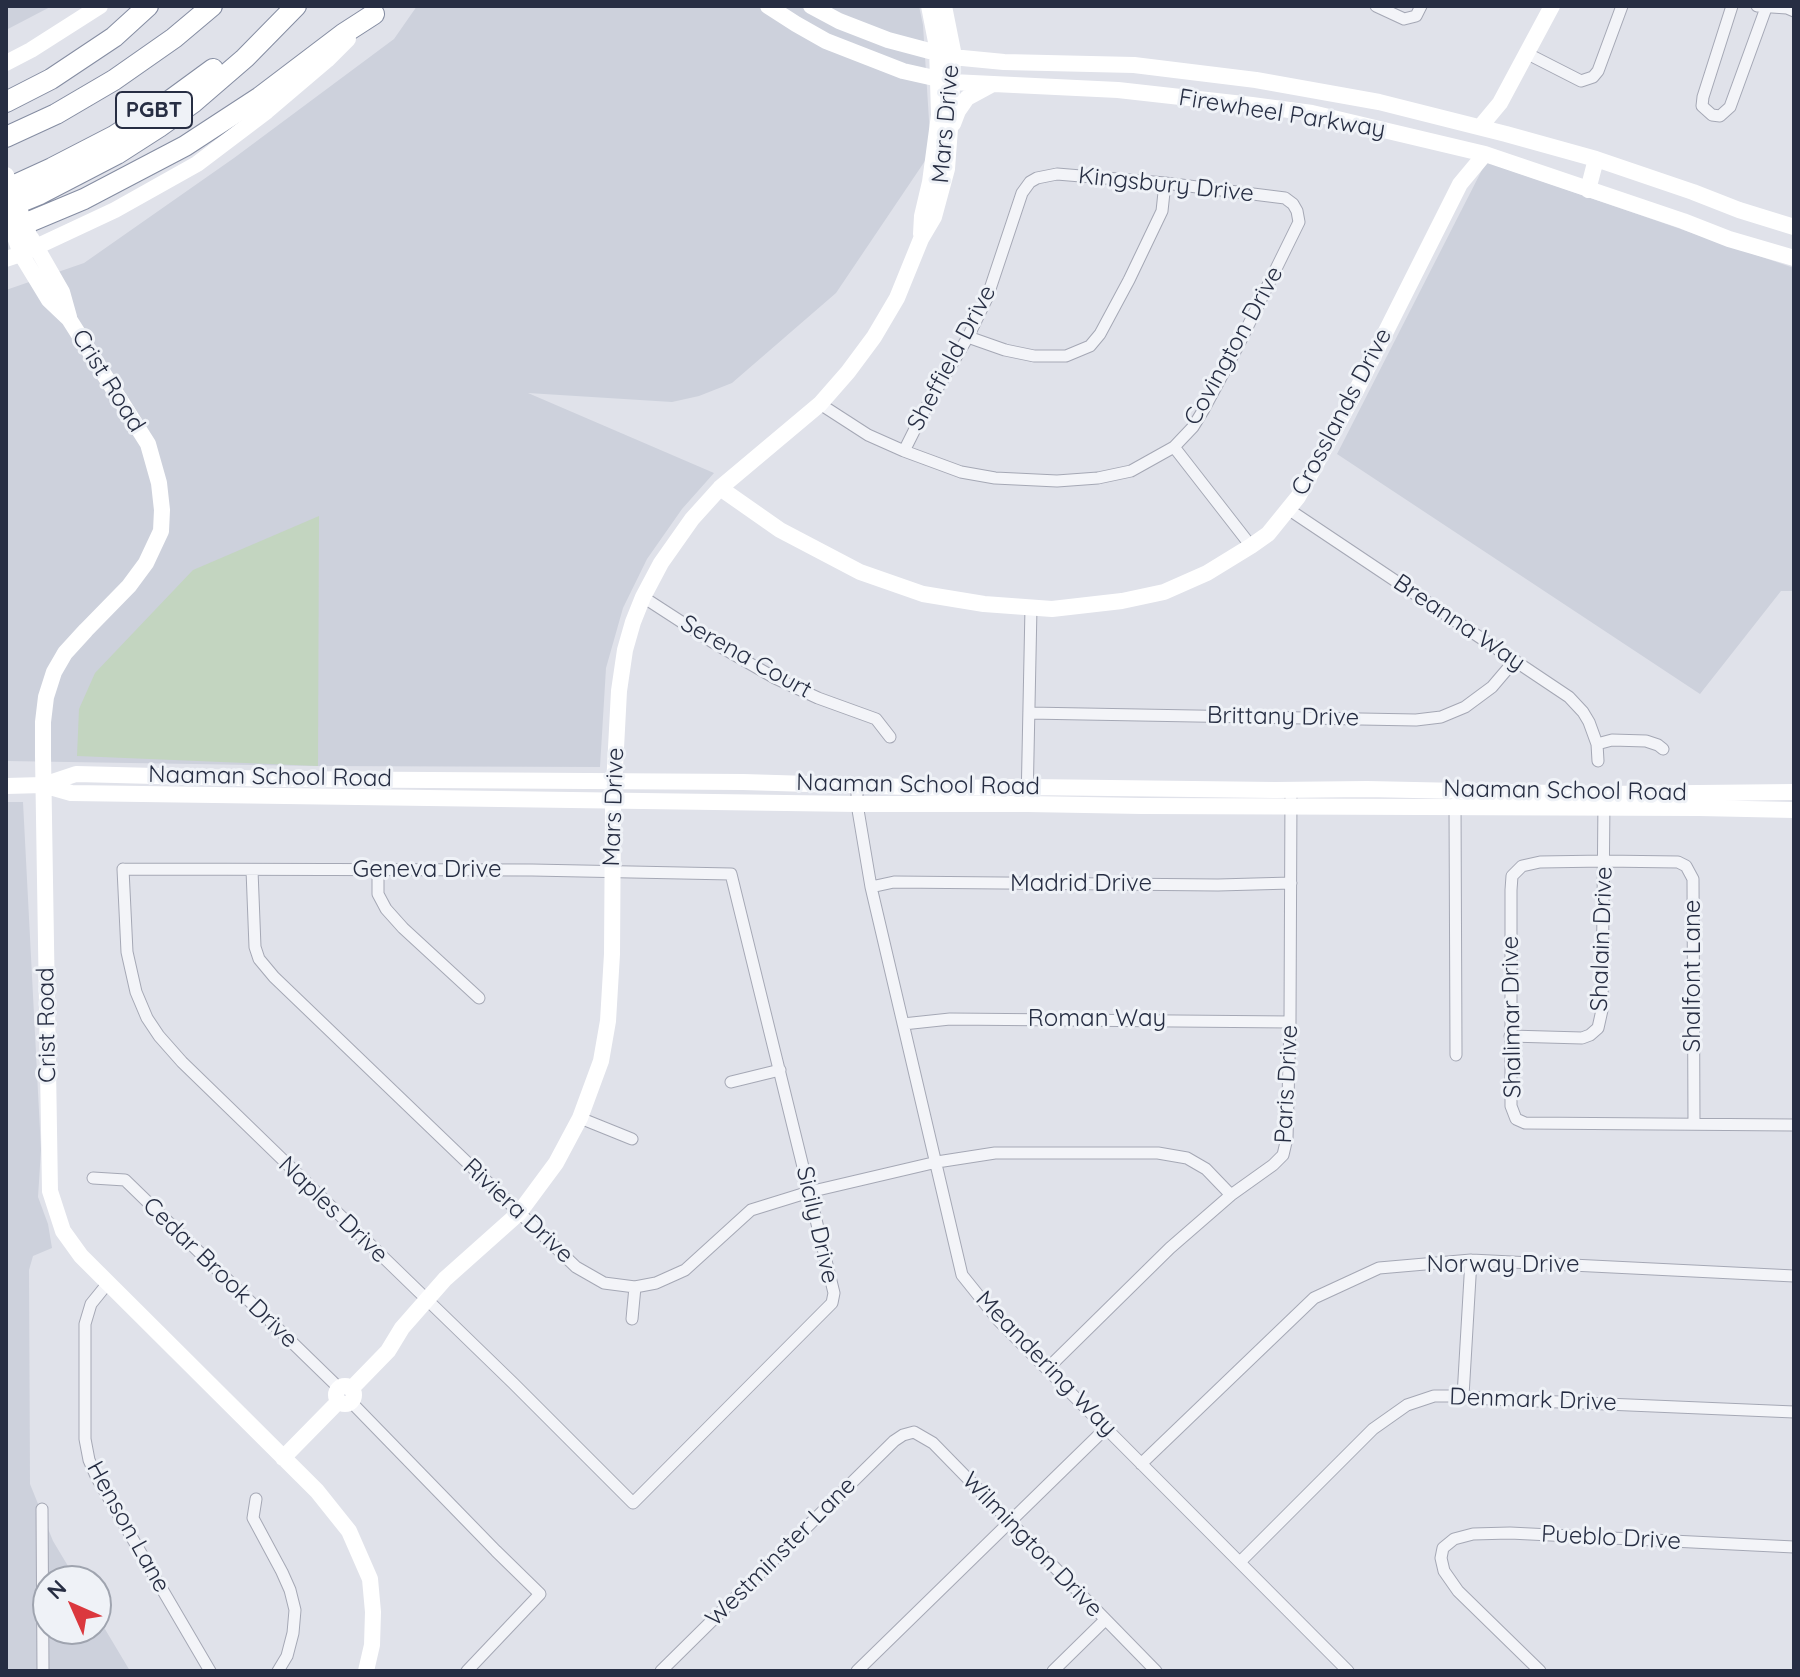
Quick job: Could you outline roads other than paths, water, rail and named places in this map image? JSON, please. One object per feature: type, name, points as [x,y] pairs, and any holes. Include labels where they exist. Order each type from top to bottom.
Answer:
[{"type":"highway","points":[[6,102],[51,79],[114,37],[148,6]]},
{"type":"highway","name":"PGBT","points":[[6,137],[56,114],[114,80],[174,38],[212,6]]},
{"type":"highway","name":"PGBT","points":[[6,189],[91,148],[157,108],[227,58],[285,6]]},
{"type":"highway","points":[[6,208],[117,154],[159,127],[194,102],[245,58],[296,6]]},
{"type":"highway","points":[[19,244],[84,199],[185,146],[260,97],[377,10]]},
{"type":"main road","points":[[6,63],[100,6]]},
{"type":"main road","name":"Firewheel Parkway","points":[[768,6],[826,41],[903,71],[945,80],[1118,90],[1312,113],[1485,154],[1729,239],[1794,258]]},
{"type":"main road","name":"Firewheel Parkway","points":[[811,6],[839,21],[888,40],[945,56],[1004,62],[1134,65],[1256,80],[1379,102],[1596,159],[1794,227]]},
{"type":"main road","name":"Mars Drive","points":[[929,6],[945,56]]},
{"type":"main road","name":"Mars Drive","points":[[283,1458],[388,1351],[402,1328],[452,1272],[519,1213],[556,1163],[580,1118],[601,1061],[608,1021],[614,780],[621,673],[633,622],[643,597],[671,548],[692,519],[720,488],[820,404],[874,337],[897,298],[921,239],[934,217],[947,169],[950,129],[945,80],[944,6]]},
{"type":"main road","points":[[1480,127],[1500,103],[1552,6]]},
{"type":"main road","points":[[19,244],[115,210],[197,164],[327,60],[377,10]]},
{"type":"main road","name":"Mars Drive","points":[[921,239],[922,216],[945,80]]},
{"type":"main road","points":[[950,129],[967,98],[995,84]]},
{"type":"main road","points":[[1500,103],[1498,117],[1500,127],[1506,134]]},
{"type":"main road","name":"Crosslands Drive","points":[[1460,184],[1463,148]]},
{"type":"main road","name":"Crosslands Drive","points":[[720,488],[780,530],[860,572],[923,594],[984,604],[1052,609],[1122,601],[1164,592],[1207,573],[1268,534],[1298,497],[1356,391],[1460,184],[1485,154]]},
{"type":"main road","points":[[1588,190],[1596,159]]},
{"type":"main road","name":"Crist Road","points":[[6,175],[19,244]]},
{"type":"main road","name":"Crist Road","points":[[6,216],[49,300],[69,319],[148,444],[159,483],[162,510],[161,531],[146,563],[129,586],[65,653],[54,672],[46,697],[43,785],[50,1191],[63,1231],[81,1256],[317,1491],[349,1531],[370,1579],[372,1645],[366,1671]]},
{"type":"main road","name":"Naaman School Road","points":[[6,786],[43,785],[76,774],[291,779],[614,780],[933,788],[1027,795],[1454,798],[1794,810]]},
{"type":"main road","name":"Naaman School Road","points":[[43,785],[71,793],[857,804],[1027,795]]},
{"type":"main road","name":"Naaman School Road","points":[[1604,801],[1794,792]]},
{"type":"street","points":[[1376,6],[1404,19],[1416,16],[1421,6]]},
{"type":"street","points":[[1526,53],[1581,81],[1593,77],[1622,6]]},
{"type":"street","points":[[1732,6],[1703,97],[1702,106],[1712,115],[1720,116],[1730,107],[1762,7],[1790,8]]},
{"type":"street","name":"Kingsbury Drive","points":[[1037,178],[1057,174],[1165,183],[1285,198],[1293,204]]},
{"type":"street","name":"Sheffield Drive","points":[[904,451],[987,298],[1022,193],[1037,178]]},
{"type":"street","points":[[968,337],[1034,356],[1066,356],[1090,346],[1100,334],[1129,280],[1162,211],[1165,183]]},
{"type":"street","name":"Covington Drive","points":[[820,404],[868,435],[961,472],[995,478],[1057,481],[1098,478],[1131,471],[1174,447],[1193,427],[1204,409],[1299,222],[1293,204]]},
{"type":"street","points":[[1174,447],[1251,546]]},
{"type":"street","name":"Breanna Way","points":[[1288,509],[1569,697],[1589,722],[1597,744],[1598,761]]},
{"type":"street","name":"Serena Court","points":[[643,597],[775,678],[876,719],[890,737]]},
{"type":"street","points":[[1027,795],[1031,607]]},
{"type":"street","name":"Brittany Drive","points":[[1029,713],[1416,720],[1441,717],[1465,707],[1492,687],[1515,660]]},
{"type":"street","points":[[1597,744],[1612,740],[1646,741],[1663,749]]},
{"type":"street","name":"Meandering Way","points":[[857,786],[857,804],[871,887],[962,1275],[999,1321],[1348,1671]]},
{"type":"street","name":"Paris Drive","points":[[1047,1369],[1170,1248],[1283,1155],[1287,1138],[1290,1022],[1291,798]]},
{"type":"street","points":[[1454,798],[1456,1055]]},
{"type":"street","name":"Shalain Drive","points":[[1510,1036],[1582,1038],[1598,1028],[1602,1010],[1604,801]]},
{"type":"street","name":"Shalimar Drive","points":[[1604,861],[1540,862],[1522,866],[1512,876],[1511,1106],[1516,1119],[1525,1123],[1794,1125]]},
{"type":"street","name":"Shalfont Lane","points":[[1604,861],[1678,862],[1686,866],[1693,879],[1694,1124]]},
{"type":"street","name":"Geneva Drive","points":[[123,869],[731,874]]},
{"type":"street","name":"Naples Drive","points":[[123,869],[127,952],[136,992],[159,1036],[633,1503]]},
{"type":"street","name":"Riviera Drive","points":[[252,870],[253,934],[259,959],[305,1009],[576,1267],[604,1283],[635,1287],[656,1283],[685,1270],[751,1210],[809,1192],[937,1162],[995,1153],[1158,1153],[1187,1158],[1206,1169],[1231,1195]]},
{"type":"street","points":[[378,870],[378,894],[386,909],[479,998]]},
{"type":"street","name":"Sicily Drive","points":[[633,1503],[832,1303],[834,1293],[731,874]]},
{"type":"street","name":"Madrid Drive","points":[[871,887],[894,882],[1291,883]]},
{"type":"street","name":"Roman Way","points":[[903,1024],[950,1019],[1290,1022]]},
{"type":"street","points":[[731,1082],[780,1070]]},
{"type":"street","points":[[580,1118],[632,1139]]},
{"type":"street","name":"Cedar Brook Drive","points":[[93,1178],[125,1180],[345,1395],[540,1594],[467,1671]]},
{"type":"street","points":[[1463,1396],[1471,1260]]},
{"type":"street","name":"Norway Drive","points":[[1141,1464],[1314,1298],[1379,1268],[1471,1260],[1794,1276]]},
{"type":"street","name":"Henson Lane","points":[[108,1283],[91,1304],[85,1324],[85,1439],[89,1460],[210,1671]]},
{"type":"street","points":[[632,1319],[635,1287]]},
{"type":"street","name":"Denmark Drive","points":[[1240,1562],[1373,1429],[1407,1405],[1434,1396],[1794,1412]]},
{"type":"street","points":[[857,1671],[1106,1428]]},
{"type":"street","name":"Wilmington Drive","points":[[903,1435],[914,1432],[933,1443],[1156,1671]]},
{"type":"street","name":"Westminster Lane","points":[[661,1671],[903,1435]]},
{"type":"street","points":[[256,1499],[253,1518],[282,1572],[295,1610],[287,1656],[278,1671]]},
{"type":"street","points":[[42,1509],[43,1671]]},
{"type":"street","name":"Pueblo Drive","points":[[1540,1671],[1458,1591],[1444,1571],[1441,1558],[1443,1548],[1454,1539],[1473,1534],[1510,1533],[1794,1547]]},
{"type":"street","points":[[1053,1671],[1105,1620]]}]
